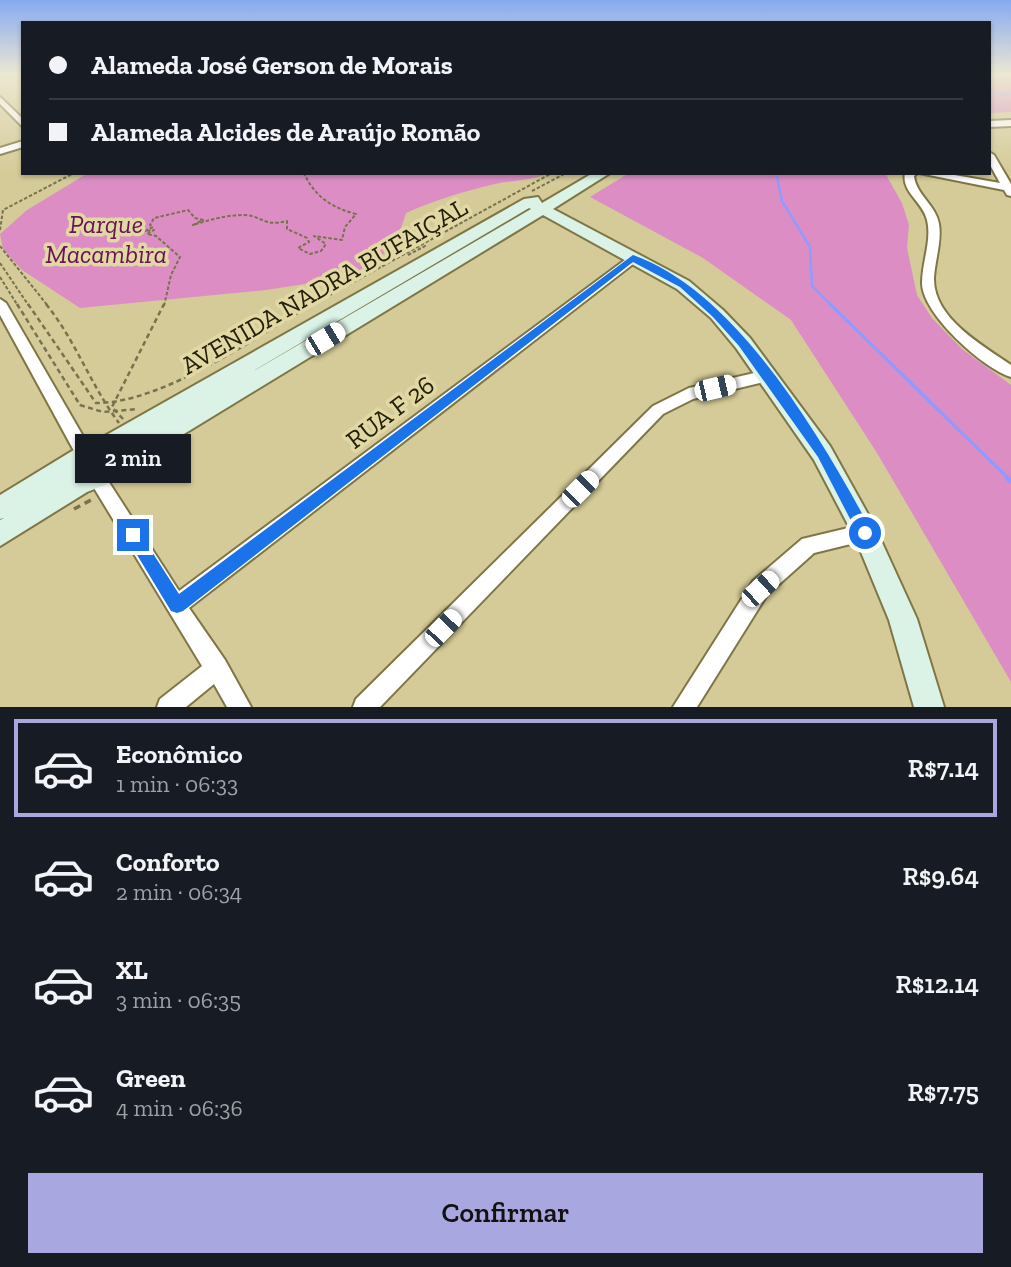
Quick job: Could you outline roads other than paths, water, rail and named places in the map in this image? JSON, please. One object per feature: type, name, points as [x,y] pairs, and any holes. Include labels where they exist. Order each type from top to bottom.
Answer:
[{"type":"main road","name":"AVENIDA NADRA BUFAIÇAL","points":[[0,534],[91,471],[576,175]]},
{"type":"main road","name":"AVENIDA NADRA BUFAIÇAL","points":[[532,202],[598,175]]},
{"type":"main road","points":[[532,202],[683,285],[717,314],[743,343],[822,453],[865,533],[903,619],[929,707]]},
{"type":"main road","name":"AVENIDA NADRA BUFAIÇAL","points":[[0,508],[91,471]]},
{"type":"street","points":[[7,107],[21,122]]},
{"type":"street","points":[[991,124],[1011,123]]},
{"type":"street","points":[[0,151],[21,145]]},
{"type":"street","points":[[991,158],[1010,190]]},
{"type":"street","points":[[911,175],[908,179],[911,186],[932,215],[934,244],[928,292],[933,304],[967,339],[1011,372]]},
{"type":"street","points":[[934,175],[1010,190]]},
{"type":"street","name":"RUA F 26","points":[[177,605],[633,258]]},
{"type":"street","points":[[0,303],[91,471],[240,707]]},
{"type":"street","points":[[364,707],[658,410],[689,394],[767,376]]},
{"type":"street","points":[[684,707],[760,589],[809,545],[865,533]]},
{"type":"street","points":[[168,707],[217,668]]},
{"type":"waterway","points":[[776,175],[782,201],[810,247],[812,286],[830,304]]},
{"type":"waterway","points":[[830,304],[1009,479]]},
{"type":"waterway","points":[[1007,478],[1011,481]]},
{"type":"park label","name":"Parque Macambira","points":[[106,239]]}]
